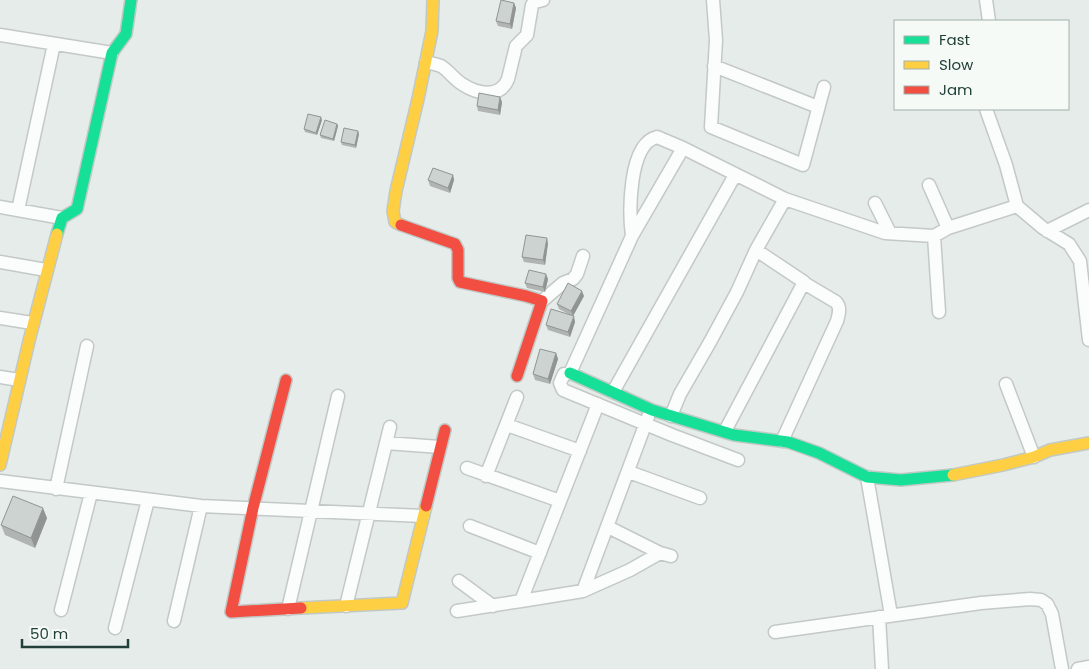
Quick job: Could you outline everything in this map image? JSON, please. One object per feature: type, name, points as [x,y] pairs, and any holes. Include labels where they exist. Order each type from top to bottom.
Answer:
[{"type":"street","points":[[0,207],[62,218],[78,209],[112,53],[126,34],[131,0]]},
{"type":"street","points":[[434,0],[432,31],[396,191],[393,210],[394,222],[409,229],[456,244],[458,250],[458,278],[460,282],[542,301]]},
{"type":"street","points":[[426,62],[440,66],[462,84],[494,94],[506,83],[516,46],[527,35],[532,5],[543,0]]},
{"type":"street","points":[[713,0],[716,40],[711,127],[803,166],[824,86]]},
{"type":"street","points":[[986,0],[989,20]]},
{"type":"street","points":[[0,36],[112,53]]},
{"type":"street","points":[[18,210],[54,44]]},
{"type":"street","points":[[714,66],[818,107]]},
{"type":"street","points":[[986,110],[1006,165],[1017,206],[1047,231],[1069,244],[1080,261],[1089,340]]},
{"type":"street","points":[[632,236],[629,203],[635,172],[643,146],[649,140],[658,137],[785,200],[885,233],[934,236],[948,228],[1017,206]]},
{"type":"street","points":[[570,374],[632,236],[683,148]]},
{"type":"street","points":[[613,392],[735,175]]},
{"type":"street","points":[[929,185],[948,228]]},
{"type":"street","points":[[670,416],[680,394],[737,292],[756,250],[785,200]]},
{"type":"street","points":[[876,203],[890,233]]},
{"type":"street","points":[[1047,231],[1089,210]]},
{"type":"street","points":[[0,465],[3,436],[46,270],[62,218]]},
{"type":"street","points":[[934,236],[938,312]]},
{"type":"street","points":[[756,250],[804,283],[836,302],[840,311],[782,441]]},
{"type":"street","points":[[517,376],[542,301],[563,283],[572,280],[577,274],[583,256]]},
{"type":"street","points":[[0,262],[46,270]]},
{"type":"street","points":[[725,431],[804,283]]},
{"type":"street","points":[[0,318],[32,323]]},
{"type":"street","points":[[56,489],[86,346]]},
{"type":"street","points":[[738,460],[564,390],[560,383],[564,374],[570,374],[670,416],[734,435],[788,442],[819,453],[867,476],[901,480],[947,476],[1004,465],[1034,457],[1050,450],[1089,443]]},
{"type":"street","points":[[0,377],[19,380]]},
{"type":"street","points":[[286,380],[253,508],[232,612],[402,603],[445,430]]},
{"type":"street","points":[[1006,384],[1034,457]]},
{"type":"street","points":[[288,609],[338,396]]},
{"type":"street","points":[[486,476],[517,397]]},
{"type":"street","points":[[521,601],[598,404]]},
{"type":"street","points":[[583,592],[629,472],[645,423],[652,410]]},
{"type":"street","points":[[507,425],[580,451]]},
{"type":"street","points":[[346,606],[390,427]]},
{"type":"street","points":[[386,443],[440,447]]},
{"type":"street","points":[[467,468],[560,501]]},
{"type":"street","points":[[629,472],[700,498]]},
{"type":"street","points":[[867,476],[885,616],[882,669]]},
{"type":"street","points":[[0,481],[201,506],[423,516]]},
{"type":"street","points":[[61,610],[91,493]]},
{"type":"street","points":[[114,628],[148,500]]},
{"type":"street","points":[[174,621],[201,506]]},
{"type":"street","points":[[470,526],[540,553]]},
{"type":"street","points":[[458,612],[583,592],[665,554],[608,527]]},
{"type":"street","points":[[459,582],[493,606]]},
{"type":"street","points":[[775,632],[981,603],[1030,599],[1041,600],[1047,604],[1052,614],[1062,669]]},
{"type":"street","points":[[1078,669],[1089,667]]},
{"type":"building","points":[[501,0],[514,3],[510,24],[496,21]]},
{"type":"building","points":[[479,93],[500,97],[498,110],[477,106]]},
{"type":"building","points":[[308,114],[321,117],[316,133],[304,129]]},
{"type":"building","points":[[325,120],[337,124],[333,139],[320,135]]},
{"type":"building","points":[[344,128],[358,131],[355,145],[341,142]]},
{"type":"building","points":[[433,168],[453,175],[448,188],[428,180]]},
{"type":"building","points":[[526,235],[547,238],[543,260],[522,257]]},
{"type":"building","points":[[529,270],[546,274],[543,287],[525,283]]},
{"type":"building","points":[[568,283],[582,291],[571,311],[557,304]]},
{"type":"building","points":[[551,309],[574,316],[568,332],[546,325]]},
{"type":"building","points":[[540,349],[556,353],[548,379],[533,374]]},
{"type":"building","points":[[13,496],[43,508],[31,538],[1,525]]},
{"type":"traffic: fast","points":[[57,234],[62,218],[77,209],[112,53],[126,34],[131,0]]},
{"type":"traffic: fast","points":[[570,373],[652,410],[734,435],[788,442],[819,453],[867,477],[901,480],[953,475]]},
{"type":"traffic: slow","points":[[401,225],[395,222],[393,211],[432,31],[433,0]]},
{"type":"traffic: slow","points":[[0,465],[29,341],[57,234]]},
{"type":"traffic: slow","points":[[953,475],[1003,465],[1034,457],[1050,450],[1089,443]]},
{"type":"traffic: slow","points":[[301,608],[402,603],[426,506]]},
{"type":"traffic: jam","points":[[401,225],[455,244],[458,250],[458,278],[460,282],[542,301],[517,376]]},
{"type":"traffic: jam","points":[[286,380],[253,508],[231,612],[301,608]]},
{"type":"traffic: jam","points":[[426,506],[445,430]]}]
